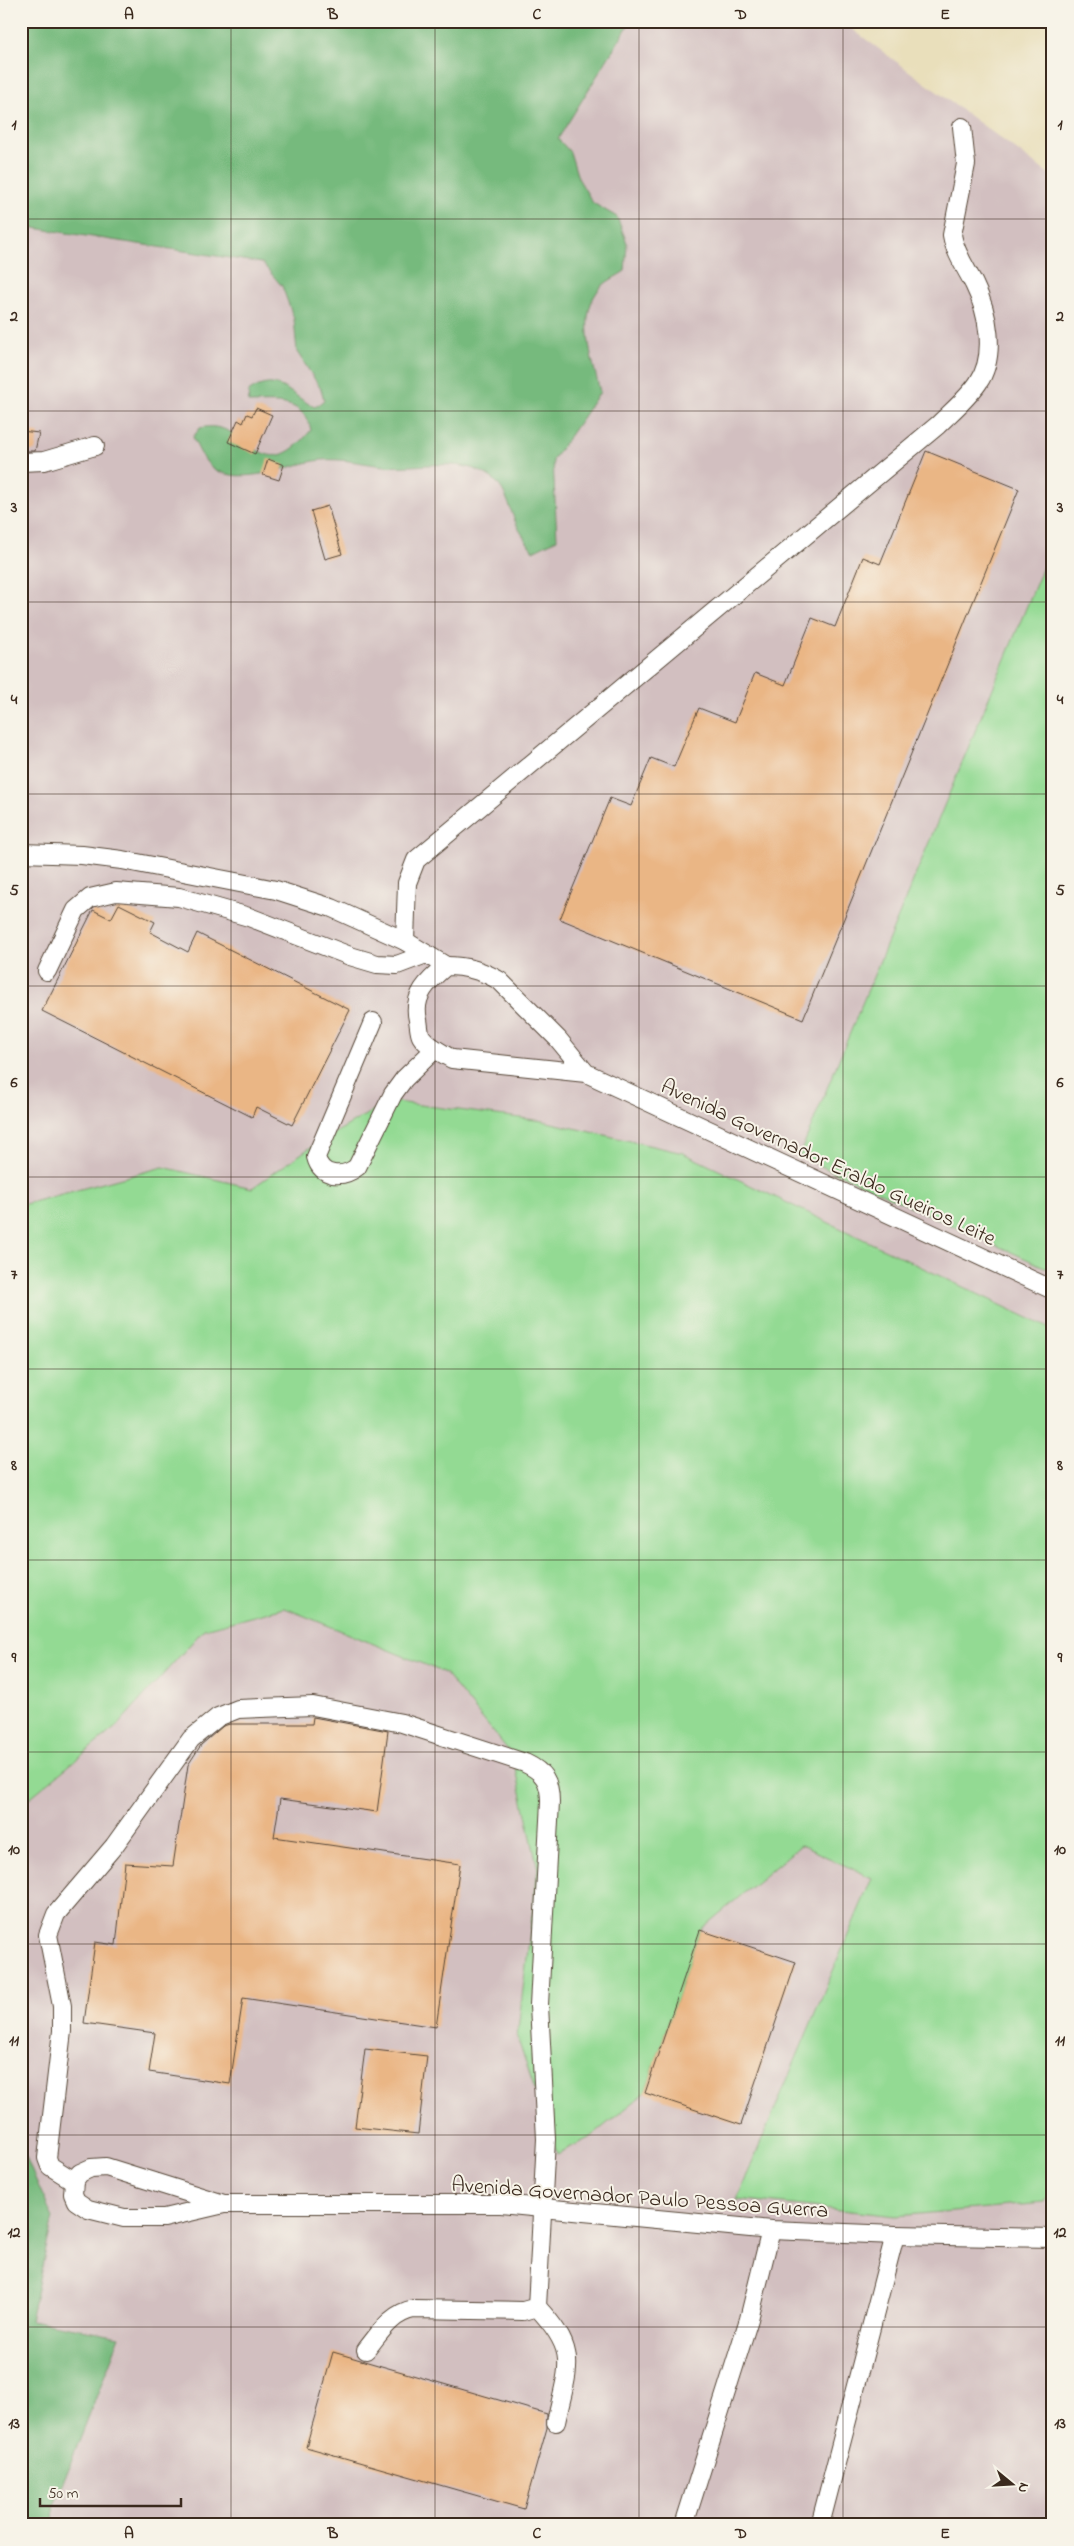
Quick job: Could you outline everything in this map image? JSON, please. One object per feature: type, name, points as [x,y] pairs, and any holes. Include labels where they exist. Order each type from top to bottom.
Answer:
[{"type":"street","points":[[405,941],[407,883],[416,860],[938,425],[977,384],[986,361],[989,341],[986,316],[975,285],[954,243],[952,235],[966,164],[962,127]]},
{"type":"street","points":[[21,462],[44,460],[95,446]]},
{"type":"street","points":[[21,853],[82,855],[122,860],[276,890],[332,908],[405,941],[446,966]]},
{"type":"street","points":[[47,971],[76,910],[90,898],[116,892],[179,897],[249,917],[350,956],[376,964],[397,966],[426,954]]},
{"type":"street","name":"Avenida Governador Eraldo Gueiros Leite","points":[[586,1073],[558,1039],[500,981],[479,970],[446,966],[427,982],[417,1000],[417,1016],[421,1036],[434,1049],[452,1059],[586,1073],[1053,1290]]},
{"type":"street","points":[[373,1022],[316,1157],[317,1161],[329,1172],[339,1176],[348,1174],[357,1167],[393,1094],[404,1079],[434,1049]]},
{"type":"street","points":[[74,2181],[50,2166],[46,2150],[62,2031],[62,2006],[48,1935],[56,1914],[114,1846],[178,1754],[204,1727],[218,1717],[238,1709],[313,1706],[412,1726],[525,1763],[537,1769],[547,1780],[550,1802],[539,2005],[546,2138],[544,2207],[537,2307],[556,2327],[569,2357],[556,2422]]},
{"type":"street","points":[[106,2167],[224,2204],[164,2218],[124,2218],[88,2210],[76,2201],[73,2194],[74,2181],[80,2173],[91,2168],[106,2167]]},
{"type":"street","name":"Avenida Governador Paulo Pessoa Guerra","points":[[224,2204],[482,2204],[544,2207],[772,2230],[1053,2238]]},
{"type":"street","points":[[684,2525],[749,2318],[772,2230]]},
{"type":"street","points":[[820,2525],[895,2235]]},
{"type":"street","points":[[366,2350],[393,2318],[403,2311],[414,2309],[523,2311],[537,2307]]},
{"type":"shaded area","points":[[21,21],[841,21],[1053,177],[1053,2525],[21,2525]]},
{"type":"green space","points":[[21,21],[631,21],[558,139],[570,152],[578,178],[593,203],[617,217],[627,243],[625,271],[602,286],[594,297],[589,309],[588,337],[600,392],[553,460],[557,539],[533,551],[519,529],[506,496],[498,484],[481,472],[468,467],[454,465],[385,466],[345,460],[321,460],[245,476],[220,472],[211,467],[200,453],[193,437],[200,428],[217,427],[231,432],[266,454],[279,455],[294,448],[311,430],[302,412],[295,407],[278,403],[249,403],[248,392],[258,386],[276,385],[315,407],[324,400],[321,389],[297,352],[294,319],[282,286],[262,263],[21,226]]},
{"type":"green space","points":[[1053,543],[1053,1271],[799,1156]]},
{"type":"green space","points":[[389,1101],[543,1121],[683,1153],[1053,1330],[1053,2188],[1044,2203],[896,2216],[737,2199],[872,1878],[801,1845],[700,1930],[645,2093],[589,2138],[557,2154],[517,2037],[538,1869],[513,1756],[445,1673],[285,1608],[204,1629],[116,1727],[21,1805],[21,1205],[163,1167],[252,1188],[308,1149]]},
{"type":"green space","points":[[21,2147],[53,2218],[30,2320],[120,2336],[53,2508],[54,2525],[21,2525]]},
{"type":"building","points":[[256,408],[272,415],[255,454],[228,442],[238,420],[243,423],[247,414],[252,416]]},
{"type":"building","points":[[21,431],[39,433],[35,451],[21,451]]},
{"type":"building","points":[[926,451],[1019,489],[803,1019],[560,919],[610,798],[631,806],[651,758],[674,767],[699,708],[735,722],[755,673],[785,685],[812,618],[835,627],[863,557],[880,564]]},
{"type":"building","points":[[268,459],[284,465],[279,480],[263,475]]},
{"type":"building","points":[[328,506],[342,554],[325,559],[311,511]]},
{"type":"building","points":[[119,904],[155,922],[150,932],[188,952],[197,933],[350,1010],[292,1125],[256,1107],[252,1117],[42,1011],[93,910],[111,919]]},
{"type":"building","points":[[313,1717],[388,1731],[377,1812],[280,1799],[274,1837],[460,1864],[436,2027],[243,1998],[230,2084],[149,2072],[155,2033],[84,2023],[95,1942],[116,1945],[125,1863],[173,1866],[188,1765],[201,1745],[223,1726],[230,1724],[312,1724]]},
{"type":"building","points":[[700,1930],[796,1962],[741,2125],[645,2093]]},
{"type":"building","points":[[365,2049],[427,2056],[418,2134],[355,2127]]},
{"type":"building","points":[[333,2352],[547,2414],[547,2428],[524,2509],[306,2447]]}]
